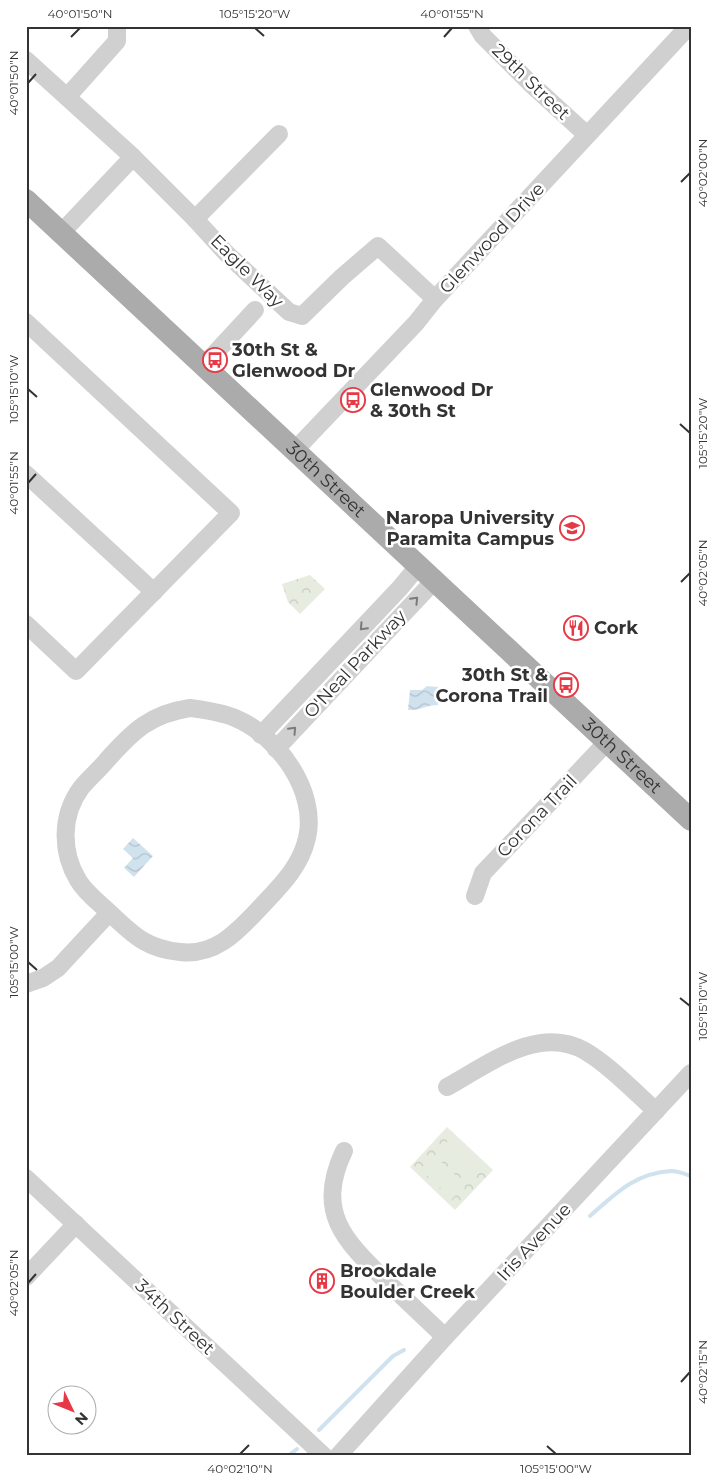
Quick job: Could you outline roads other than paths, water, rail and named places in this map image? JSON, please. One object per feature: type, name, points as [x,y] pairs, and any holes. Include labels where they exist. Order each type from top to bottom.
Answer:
[{"type":"main road","name":"30th Street","points":[[26,200],[691,820]]},
{"type":"street","points":[[67,97],[117,41],[117,26]]},
{"type":"street","name":"29th Street","points":[[477,26],[482,36],[587,135]]},
{"type":"street","name":"Glenwood Drive","points":[[296,450],[416,323],[435,299],[689,26]]},
{"type":"street","name":"Eagle Way","points":[[26,60],[133,157],[227,254],[289,312],[302,316],[342,277],[378,246],[435,299]]},
{"type":"street","name":"Eagle Way","points":[[195,219],[279,134]]},
{"type":"street","points":[[61,233],[133,157]]},
{"type":"street","points":[[204,365],[255,310]]},
{"type":"street","points":[[26,322],[231,513],[76,671],[26,624]]},
{"type":"street","points":[[26,474],[154,592]]},
{"type":"street","name":"O'Neal Parkway","points":[[262,735],[400,588],[427,573]]},
{"type":"street","name":"O'Neal Parkway","points":[[276,749],[427,573]]},
{"type":"street","points":[[190,708],[214,712],[234,718],[253,728],[276,749],[295,772],[303,788],[309,813],[307,839],[299,861],[289,877],[236,934],[216,946],[199,951],[181,953],[158,949],[137,938],[90,895],[78,881],[68,860],[65,837],[66,820],[72,803],[81,788],[131,735],[150,720],[172,711],[190,708]]},
{"type":"street","name":"Corona Trail","points":[[475,896],[483,873],[607,742]]},
{"type":"street","points":[[26,984],[43,978],[58,968],[109,912]]},
{"type":"street","points":[[447,1087],[515,1050],[534,1044],[552,1042],[578,1047],[591,1054],[656,1111]]},
{"type":"street","name":"Iris Avenue","points":[[338,1456],[445,1337],[691,1073]]},
{"type":"street","points":[[344,1152],[334,1176],[332,1195],[336,1219],[344,1236],[357,1252],[445,1337]]},
{"type":"street","name":"34th Street","points":[[28,1182],[76,1224],[324,1456]]},
{"type":"street","points":[[26,1277],[76,1224]]},
{"type":"water","points":[[427,686],[438,687],[438,705],[408,710],[410,690],[422,690]]},
{"type":"water","points":[[133,838],[153,856],[134,877],[124,868],[133,858],[123,849]]},
{"type":"waterway","points":[[590,1216],[608,1200],[636,1180],[671,1171],[691,1176]]},
{"type":"waterway","points":[[319,1430],[393,1356],[404,1350]]},
{"type":"waterway","points":[[288,1456],[297,1449]]},
{"type":"place","name":"30th St & Glenwood Dr","points":[[215,360]]},
{"type":"place","name":"Glenwood Dr & 30th St","points":[[353,400]]},
{"type":"place","name":"Naropa University Paramita Campus","points":[[572,528]]},
{"type":"place","name":"Cork","points":[[576,628]]},
{"type":"place","name":"30th St & Corona Trail","points":[[566,685]]},
{"type":"place","name":"Brookdale Boulder Creek","points":[[322,1281]]}]
